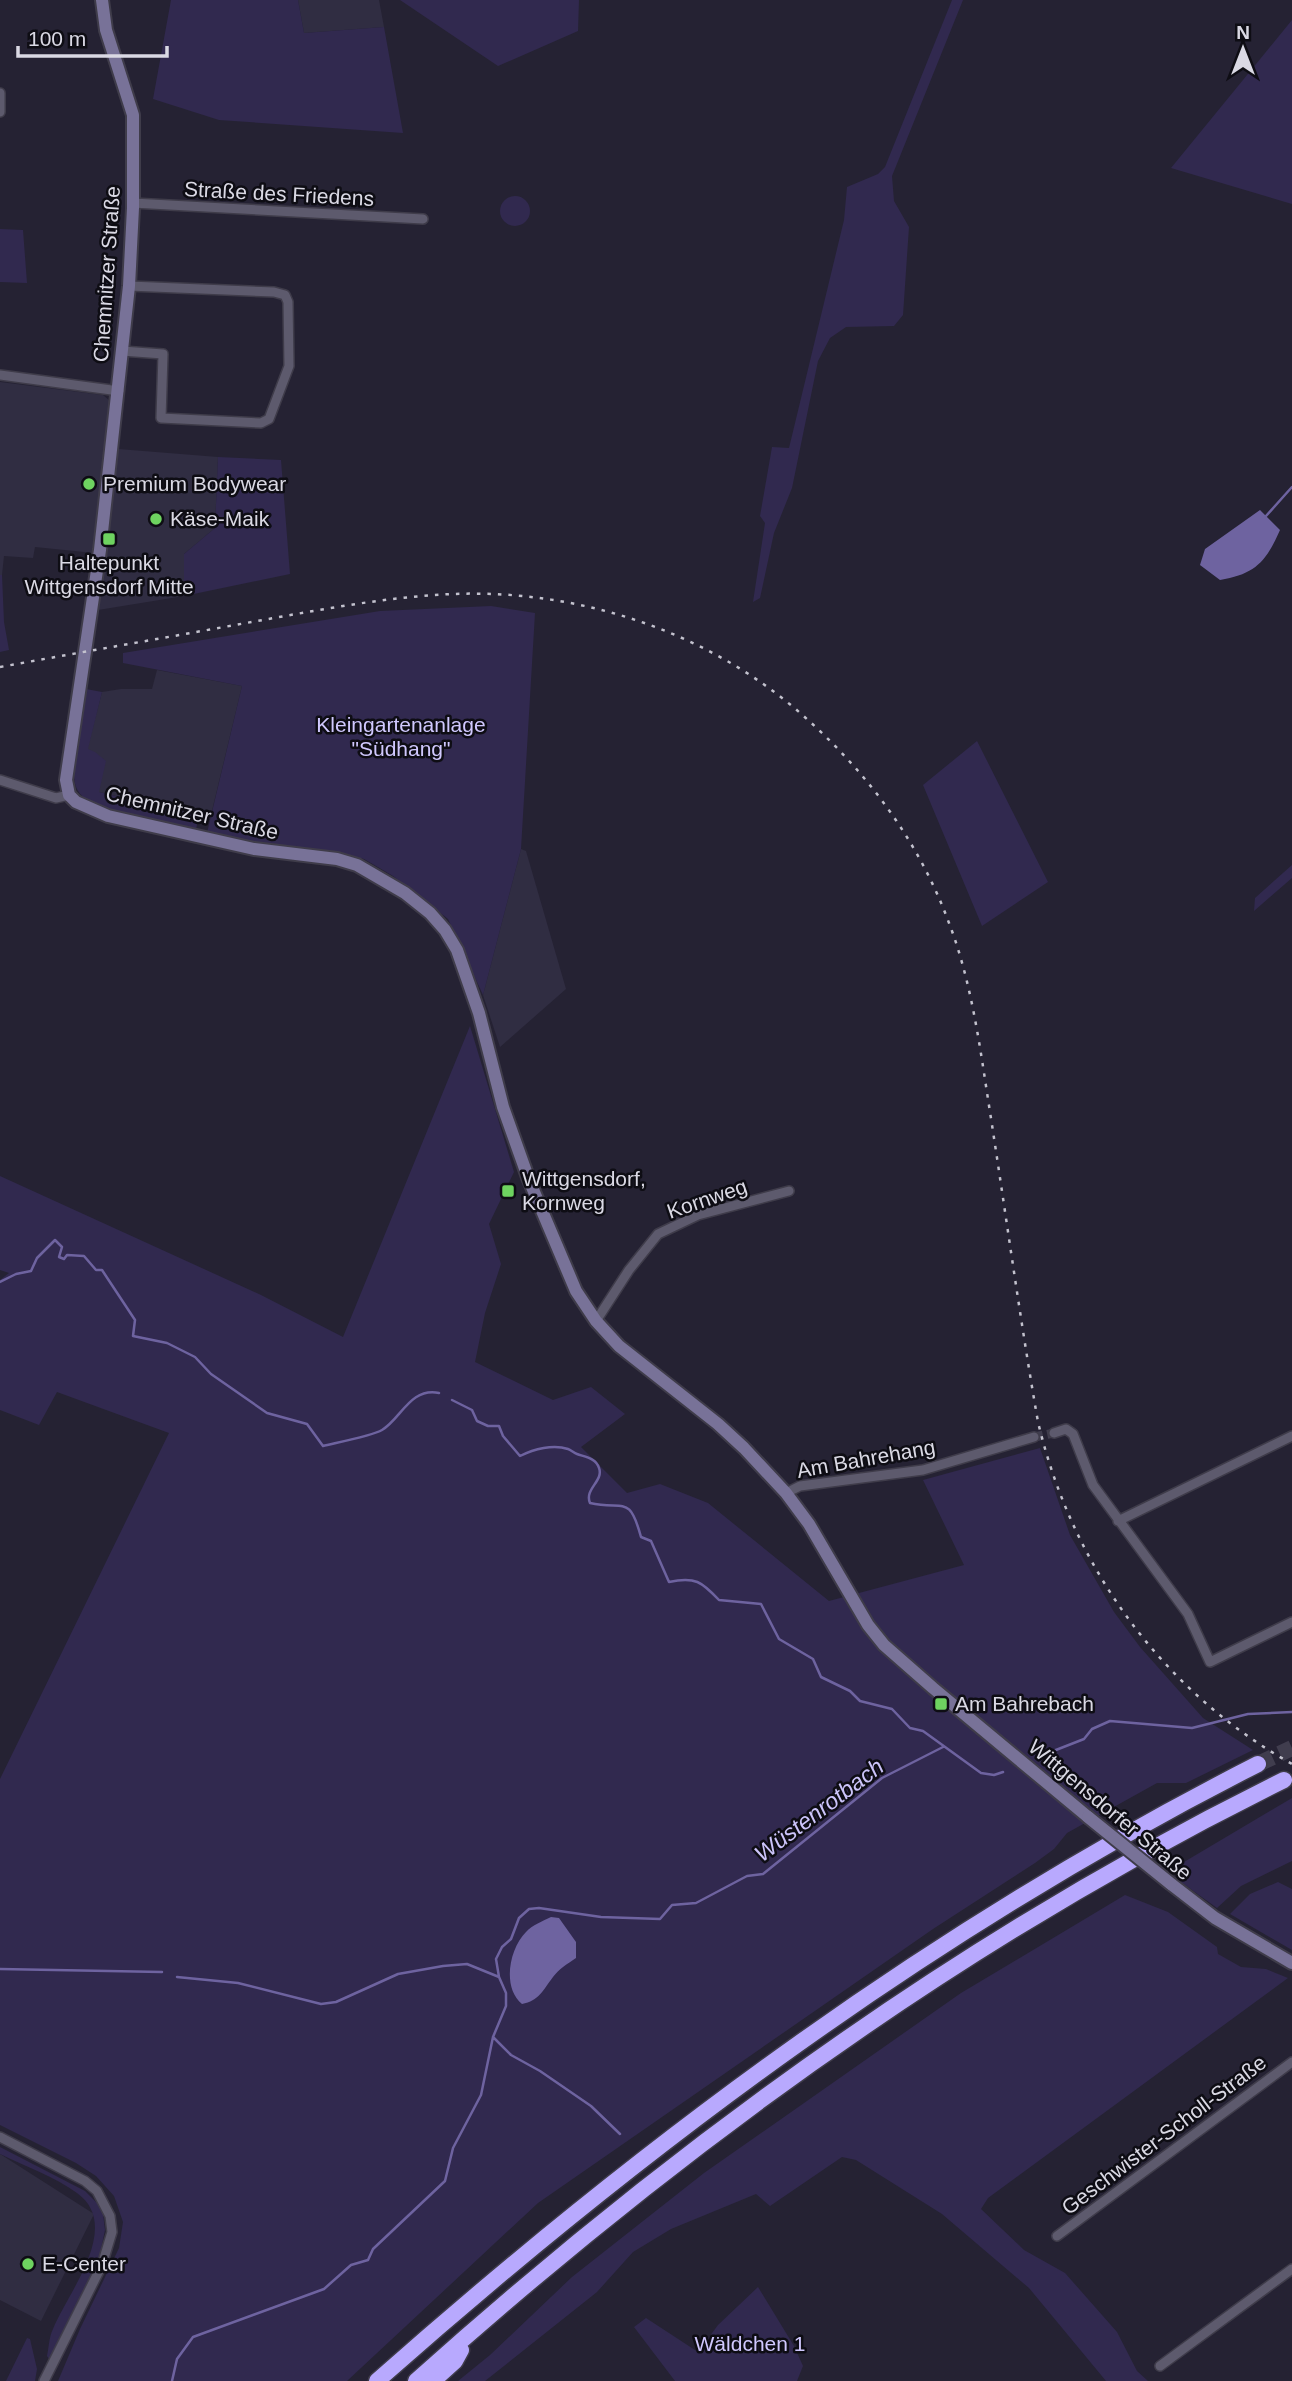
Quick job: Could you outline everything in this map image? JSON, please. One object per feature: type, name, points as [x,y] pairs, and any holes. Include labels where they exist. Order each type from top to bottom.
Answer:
[{"type":"highway","points":[[377,2381],[575,2212],[714,2103],[851,2005],[971,1926],[1077,1861],[1258,1764]]},
{"type":"highway","points":[[416,2381],[568,2249],[702,2144],[917,1990],[1114,1869],[1284,1780]]},
{"type":"highway","points":[[433,2381],[454,2361],[470,2332]]},
{"type":"street","name":"Chemnitzer Straße","points":[[102,0],[106,30],[133,115],[133,203],[129,286],[118,391],[96,585],[66,780],[69,795],[88,809],[150,827],[254,849],[337,859],[357,865],[405,893],[430,913],[457,950],[479,1013],[503,1107],[547,1224]]},
{"type":"street","points":[[0,93],[0,112]]},
{"type":"street","name":"Straße des Friedens","points":[[133,203],[424,219]]},
{"type":"street","points":[[122,351],[163,354],[161,418],[261,423],[269,419],[289,366],[288,302],[285,295],[129,286]]},
{"type":"street","points":[[0,375],[118,391]]},
{"type":"street","points":[[0,780],[56,798],[69,795]]},
{"type":"street","name":"Kornweg","points":[[596,1321],[629,1270],[658,1234],[698,1215],[789,1191]]},
{"type":"street","name":"Wittgensdorfer Straße","points":[[547,1224],[576,1291],[596,1321],[619,1346],[736,1440],[786,1493],[809,1524],[868,1625],[884,1645],[1171,1884],[1215,1918],[1292,1963]]},
{"type":"street","points":[[1054,1433],[1066,1429],[1073,1434],[1093,1485],[1188,1614],[1210,1661],[1292,1622]]},
{"type":"street","points":[[1118,1521],[1292,1436]]},
{"type":"street","name":"Am Bahrehang","points":[[786,1493],[800,1486],[923,1470],[1034,1437]]},
{"type":"street","name":"Geschwister-Scholl-Straße","points":[[1057,2236],[1292,2062]]},
{"type":"street","points":[[0,2137],[85,2181],[97,2191],[110,2216],[110,2246],[44,2381]]},
{"type":"street","points":[[1160,2366],[1292,2269]]},
{"type":"shaded area","points":[[298,0],[379,0],[384,27],[304,33]]},
{"type":"shaded area","points":[[0,382],[103,395],[110,401],[106,448],[218,457],[215,528],[184,554],[184,596],[98,610],[104,554],[35,547],[33,558],[4,556],[0,575]]},
{"type":"shaded area","points":[[1260,510],[1280,530],[1270,550],[1258,565],[1242,574],[1220,580],[1200,565],[1205,549]]},
{"type":"shaded area","points":[[157,670],[242,686],[210,819],[99,792],[87,750],[102,692],[152,689]]},
{"type":"shaded area","points":[[521,849],[526,851],[566,989],[500,1047],[483,995]]},
{"type":"shaded area","points":[[551,1917],[559,1918],[576,1942],[576,1958],[558,1971],[537,1998],[522,2004],[516,1997],[510,1979],[515,1948],[534,1925]]},
{"type":"shaded area","points":[[0,2154],[94,2214],[41,2321],[0,2300]]},
{"type":"green space","points":[[171,0],[298,0],[304,33],[384,27],[403,133],[219,120],[153,99]]},
{"type":"green space","points":[[400,0],[579,0],[578,31],[498,66]]},
{"type":"green space","points":[[952,0],[963,0],[892,176],[894,201],[909,227],[903,315],[894,326],[846,327],[830,338],[818,361],[792,488],[774,533],[760,598],[753,602],[765,523],[760,516],[772,447],[789,448],[844,220],[847,187],[878,174],[885,167]]},
{"type":"green space","points":[[1292,20],[1292,204],[1171,168]]},
{"type":"green space","points":[[515,196],[526,200],[530,211],[526,222],[515,226],[504,222],[500,211],[504,200]]},
{"type":"green space","points":[[0,229],[23,230],[27,283],[0,282]]},
{"type":"green space","points":[[218,457],[281,460],[290,574],[184,596],[184,554],[215,528]]},
{"type":"green space","points":[[0,575],[9,650],[0,652]]},
{"type":"green space","name":"Kleingartenanlage \"Südhang\"","points":[[491,606],[535,613],[521,849],[483,995],[448,919],[393,876],[364,859],[325,850],[262,845],[207,833],[242,686],[123,663],[123,653],[380,611]]},
{"type":"green space","points":[[86,689],[102,692],[88,749],[106,761],[99,792],[193,815],[198,819],[196,830],[117,814],[90,803],[80,793],[75,785],[74,771]]},
{"type":"green space","points":[[977,741],[1048,882],[982,926],[923,785]]},
{"type":"green space","points":[[1292,865],[1292,878],[1254,911],[1255,898]]},
{"type":"green space","points":[[470,1026],[514,1172],[489,1224],[501,1264],[485,1313],[475,1362],[553,1400],[591,1387],[625,1414],[581,1447],[627,1493],[660,1484],[708,1503],[829,1601],[964,1565],[923,1480],[1040,1448],[1070,1535],[1114,1612],[1140,1647],[1203,1718],[1253,1750],[1186,1783],[1157,1783],[1067,1833],[1054,1849],[1035,1863],[933,1929],[538,2203],[347,2381],[58,2381],[119,2248],[123,2222],[114,2196],[96,2176],[0,2125],[0,1779],[169,1433],[57,1392],[39,1425],[0,1410],[0,1280],[9,1273],[0,1270],[0,1176],[261,1295],[343,1337]]},
{"type":"green space","points":[[1292,1798],[1292,1861],[1241,1886],[1217,1908],[1178,1880],[1184,1862]]},
{"type":"green space","points":[[1278,1882],[1292,1889],[1292,1950],[1230,1914],[1250,1894]]},
{"type":"green space","points":[[1125,1895],[1168,1912],[1217,1947],[1218,1954],[1241,1967],[1266,1969],[1288,1978],[988,2198],[981,2209],[1024,2250],[1065,2273],[1117,2332],[1137,2371],[1148,2381],[1106,2381],[1029,2288],[942,2214],[856,2160],[842,2157],[770,2206],[756,2194],[671,2229],[633,2252],[597,2292],[485,2381],[458,2381],[490,2355],[572,2277],[704,2173],[961,1993]]},
{"type":"green space","points":[[0,2147],[85,2191],[103,2214],[105,2230],[99,2259],[49,2359],[47,2356],[52,2332],[88,2260],[94,2241],[95,2223],[90,2207],[77,2193],[0,2154]]},
{"type":"green space","name":"Wäldchen 1","points":[[758,2287],[803,2366],[797,2381],[675,2381],[634,2327],[646,2318],[698,2352],[718,2325]]},
{"type":"green space","points":[[27,2338],[30,2339],[37,2369],[35,2381],[6,2381]]},
{"type":"waterway","points":[[1266,516],[1292,487]]},
{"type":"waterway","points":[[0,1282],[16,1274],[31,1271],[37,1258],[55,1240],[62,1247],[59,1257],[64,1259],[67,1255],[84,1256],[96,1270],[102,1270],[135,1320],[133,1336],[167,1343],[195,1357],[211,1374],[267,1413],[307,1424],[323,1446],[382,1430],[413,1399],[429,1392],[439,1393]]},
{"type":"waterway","points":[[452,1400],[472,1410],[477,1421],[488,1426],[499,1426],[503,1436],[520,1456],[537,1449],[556,1447],[568,1449],[595,1462],[600,1473],[590,1493],[590,1503],[624,1506],[629,1509],[641,1537],[651,1541],[669,1582],[692,1580],[703,1585],[719,1600],[761,1604],[779,1639],[813,1659],[821,1677],[850,1691],[860,1701],[892,1709],[910,1728],[923,1731],[981,1773],[994,1775],[1003,1772]]},
{"type":"waterway","points":[[1038,1757],[1084,1739],[1092,1729],[1110,1721],[1192,1728],[1248,1714],[1292,1712]]},
{"type":"waterway","name":"Wüstenrotbach","points":[[172,2381],[177,2359],[193,2337],[324,2289],[351,2265],[368,2260],[373,2249],[445,2181],[453,2148],[481,2095],[493,2037],[506,2006],[506,1993],[499,1977],[496,1959],[502,1947],[511,1939],[519,1918],[529,1909],[601,1917],[660,1919],[672,1905],[696,1903],[747,1876],[763,1874],[882,1778],[943,1747]]},
{"type":"waterway","points":[[177,1977],[238,1983],[321,2004],[336,2002],[398,1974],[443,1966],[467,1964],[499,1977]]},
{"type":"waterway","points":[[0,1969],[162,1972]]},
{"type":"waterway","points":[[493,2037],[511,2055],[591,2106],[620,2134]]},
{"type":"tunnel","points":[[1034,1437],[1054,1433]]},
{"type":"tunnel","points":[[1258,1764],[1292,1748]]},
{"type":"railway","points":[[0,667],[375,601],[453,594],[501,594],[549,599],[643,622],[730,663],[771,689],[808,720],[852,764],[891,813],[937,894],[957,946],[979,1040],[1038,1422],[1053,1475],[1074,1526],[1099,1574],[1129,1620],[1163,1662],[1202,1700],[1245,1734],[1292,1764]]},
{"type":"place","name":"Premium Bodywear","points":[[89,484]]},
{"type":"place","name":"Käse-Maik","points":[[156,519]]},
{"type":"place","name":"Haltepunkt Wittgensdorf Mitte","points":[[109,539]]},
{"type":"place","name":"Wittgensdorf, Kornweg","points":[[508,1191]]},
{"type":"place","name":"Am Bahrebach","points":[[941,1704]]},
{"type":"place","name":"E-Center","points":[[28,2264]]}]
